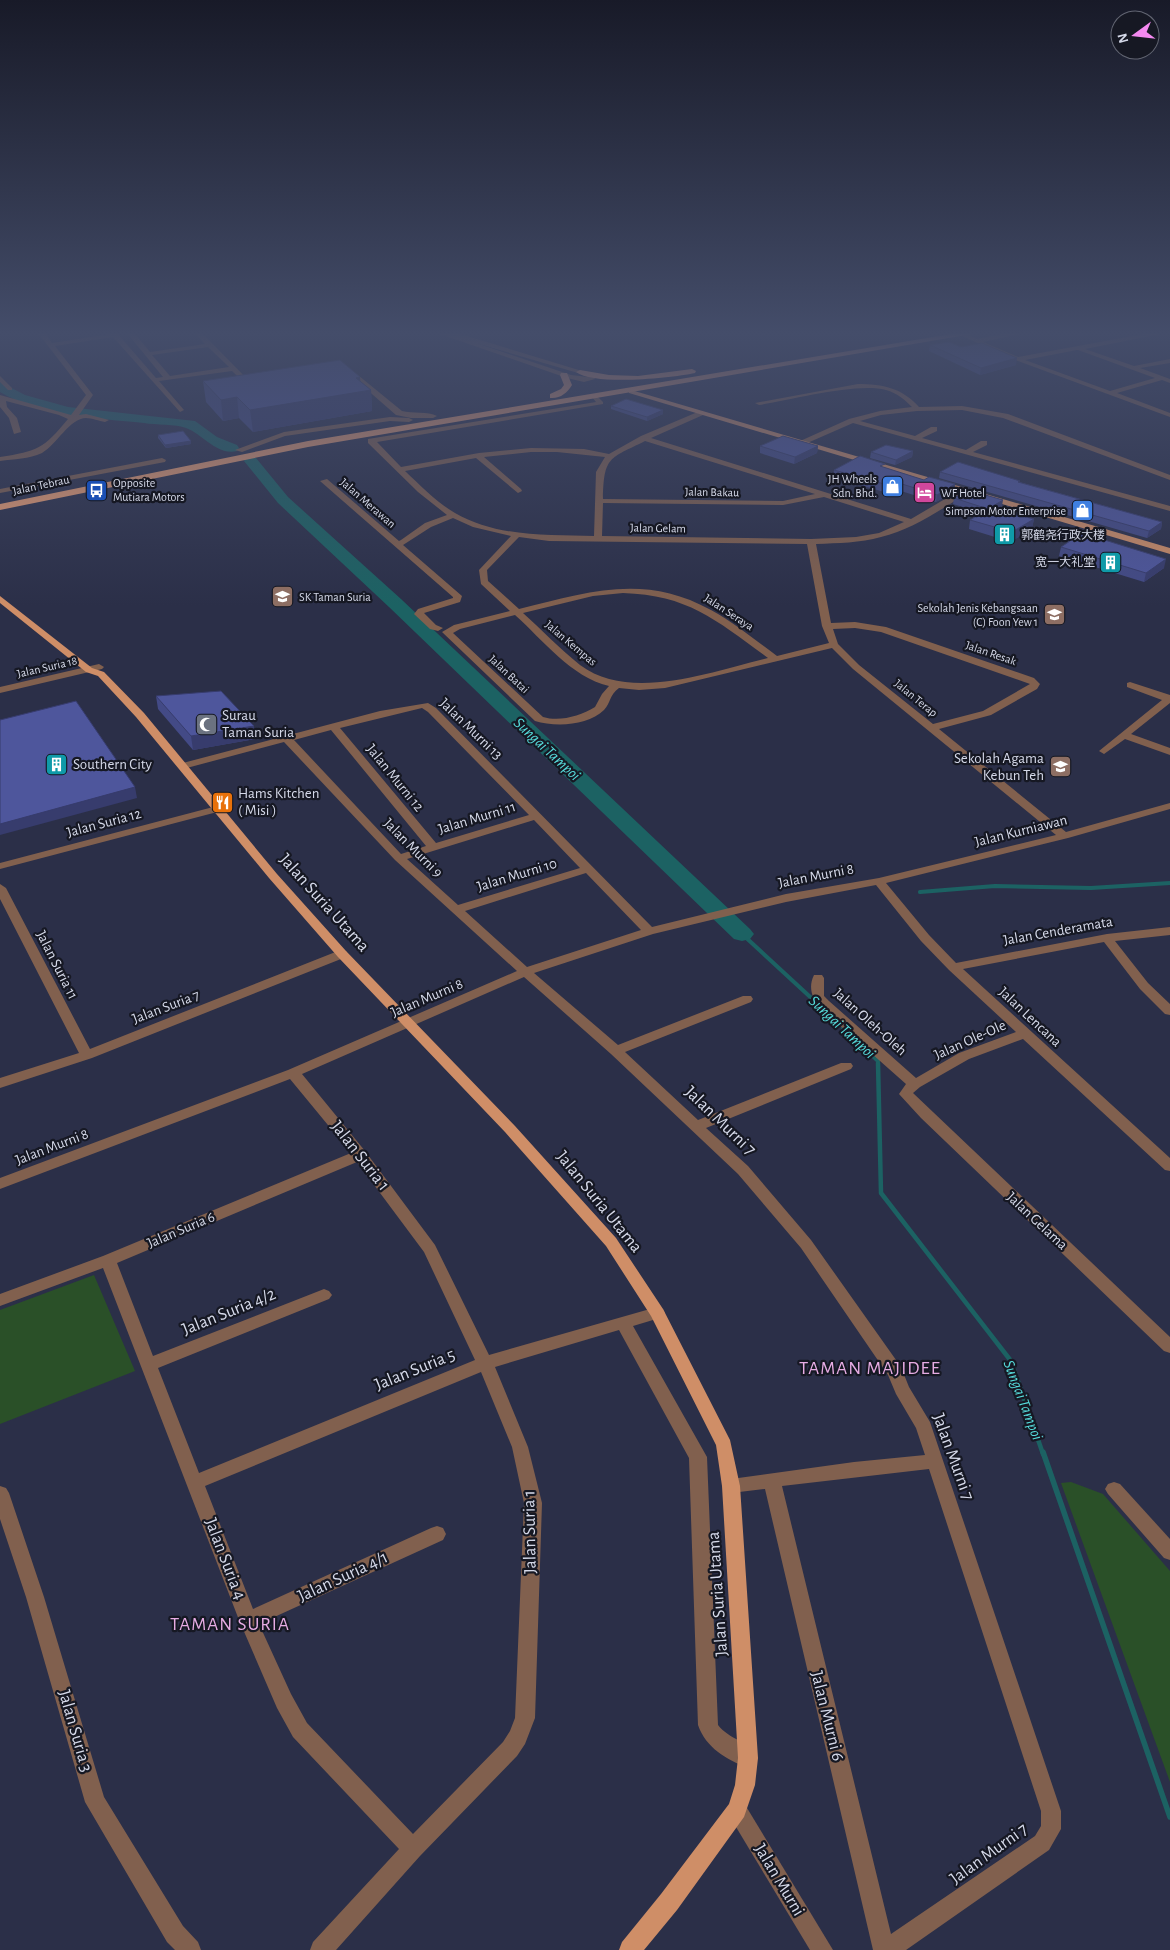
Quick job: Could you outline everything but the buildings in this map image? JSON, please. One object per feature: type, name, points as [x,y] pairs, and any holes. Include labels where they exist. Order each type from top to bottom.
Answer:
[{"type":"highway","name":"Jalan Tebrau","points":[[0,500],[42,487],[116,472],[386,424]]},
{"type":"highway","name":"Jalan Tebrau","points":[[0,507],[308,444],[431,424]]},
{"type":"main road","points":[[738,424],[1170,551]]},
{"type":"main road","name":"Jalan Suria Utama","points":[[0,592],[43,621],[96,670],[150,726],[273,876],[342,954],[580,1206],[611,1242],[658,1313],[724,1446],[731,1486],[748,1758],[744,1785],[737,1810],[669,1902],[630,1950]]},
{"type":"main road","name":"Jalan Suria Utama","points":[[0,599],[96,670]]},
{"type":"street","points":[[15,424],[17,432]]},
{"type":"street","points":[[0,459],[38,452],[66,424]]},
{"type":"street","points":[[239,450],[284,434],[355,424]]},
{"type":"street","name":"Jalan Gelam","points":[[470,424],[371,440],[428,496],[452,514],[466,521],[516,535],[598,539],[811,542],[856,540],[881,535],[912,522],[965,490]]},
{"type":"street","points":[[598,539],[600,472],[610,456],[675,424]]},
{"type":"street","points":[[802,442],[845,424]]},
{"type":"street","points":[[863,424],[1170,509]]},
{"type":"street","points":[[1026,424],[1170,478]]},
{"type":"street","points":[[915,438],[934,429]]},
{"type":"street","points":[[644,438],[912,522]]},
{"type":"street","points":[[966,453],[984,442]]},
{"type":"street","points":[[402,469],[526,449],[585,450],[610,456]]},
{"type":"street","points":[[478,456],[518,491]]},
{"type":"street","points":[[116,472],[162,460]]},
{"type":"street","name":"Jalan Merawan","points":[[324,481],[458,596],[457,600],[421,611],[419,614],[433,627],[438,628]]},
{"type":"street","points":[[0,491],[42,487]]},
{"type":"street","name":"Jalan Bakau","points":[[598,501],[765,503],[799,500],[826,494]]},
{"type":"street","name":"Jalan Merawan","points":[[396,544],[404,542],[428,525],[452,514]]},
{"type":"street","name":"Jalan Kempas","points":[[516,535],[483,570],[484,582],[577,667],[608,683],[639,687],[665,685],[834,645]]},
{"type":"street","name":"Jalan Terap","points":[[811,542],[827,626],[834,645],[856,667],[1064,836]]},
{"type":"street","name":"Jalan Seraya","points":[[516,611],[611,590],[636,590],[663,594],[692,603],[710,612],[776,659]]},
{"type":"street","name":"Jalan Batai","points":[[516,611],[449,629],[447,632],[539,719],[557,723],[584,716],[600,708],[608,692],[618,684]]},
{"type":"street","name":"Jalan Resak","points":[[827,626],[855,624],[882,628],[1031,680],[1035,684],[1034,687],[987,713],[931,728]]},
{"type":"street","name":"Jalan Suria 18","points":[[0,690],[96,670]]},
{"type":"street","points":[[1130,685],[1170,699]]},
{"type":"street","points":[[1104,751],[1170,699]]},
{"type":"street","name":"Jalan Murni 13","points":[[183,766],[417,706],[429,707],[649,931]]},
{"type":"street","name":"Jalan Murni 12","points":[[334,726],[434,848]]},
{"type":"street","points":[[1124,735],[1170,752]]},
{"type":"street","name":"Jalan Murni 9","points":[[287,739],[399,858],[525,972]]},
{"type":"street","name":"Jalan Kurniawan","points":[[883,886],[1170,806]]},
{"type":"street","name":"Jalan Suria 12","points":[[0,866],[217,809]]},
{"type":"street","name":"Jalan Murni 11","points":[[399,858],[536,816]]},
{"type":"street","name":"Jalan Murni 10","points":[[456,910],[588,869]]},
{"type":"street","name":"Jalan Murni 8","points":[[0,1184],[294,1073],[525,972],[675,924],[812,892],[883,886]]},
{"type":"street","name":"Jalan Lencana","points":[[883,886],[925,938],[953,968],[1170,1166]]},
{"type":"street","name":"Jalan Suria 11","points":[[0,888],[86,1055]]},
{"type":"street","name":"Jalan Cenderamata","points":[[953,968],[1106,938],[1170,931]]},
{"type":"street","points":[[1106,938],[1144,986],[1170,1011]]},
{"type":"street","name":"Jalan Suria 7","points":[[0,1083],[86,1055],[342,954]]},
{"type":"street","name":"Jalan Murni 7","points":[[525,972],[616,1051],[743,1170],[806,1244],[895,1372],[902,1390],[924,1427],[1051,1811],[1051,1829],[1042,1842],[974,1891],[886,1950]]},
{"type":"street","name":"Jalan Oleh-Oleh","points":[[818,978],[818,996],[824,1004],[910,1089]]},
{"type":"street","points":[[616,1051],[747,999]]},
{"type":"street","name":"Jalan Ole-Ole","points":[[910,1089],[964,1056],[1024,1034]]},
{"type":"street","points":[[697,1126],[846,1066]]},
{"type":"street","name":"Jalan Suria 1","points":[[294,1073],[360,1155],[430,1249],[485,1363],[520,1447],[533,1503],[525,1718],[518,1737],[510,1749],[413,1848],[321,1950]]},
{"type":"street","name":"Jalan Gelama","points":[[910,1089],[910,1100],[1170,1347]]},
{"type":"street","name":"Jalan Suria 6","points":[[0,1300],[108,1260],[360,1155]]},
{"type":"street","name":"Jalan Suria 4","points":[[108,1260],[248,1620],[284,1701],[300,1730],[413,1848]]},
{"type":"street","name":"Jalan Suria 4/2","points":[[148,1365],[324,1295]]},
{"type":"street","name":"Jalan Suria 5","points":[[194,1483],[485,1363],[658,1313]]},
{"type":"street","points":[[624,1324],[698,1457],[708,1725],[709,1730],[716,1738],[748,1758]]},
{"type":"street","points":[[731,1486],[935,1461]]},
{"type":"street","name":"Jalan Murni 6","points":[[772,1481],[886,1950]]},
{"type":"street","points":[[1114,1489],[1170,1552]]},
{"type":"street","name":"Jalan Suria 3","points":[[0,1493],[35,1597],[95,1802],[175,1934],[190,1950]]},
{"type":"street","name":"Jalan Suria 4/1","points":[[248,1620],[437,1534]]},
{"type":"street","name":"Jalan Murni","points":[[737,1810],[822,1950]]},
{"type":"green space","points":[[94,1275],[135,1371],[0,1424],[0,1310]]},
{"type":"green space","points":[[1071,1482],[1103,1494],[1170,1571],[1170,1782],[1061,1483]]},
{"type":"waterway","name":"Sungai Tampoi","points":[[190,424],[212,440],[232,448]]},
{"type":"waterway","name":"Sungai Tampoi","points":[[251,461],[283,500],[395,603],[742,934]]},
{"type":"waterway","points":[[920,892],[995,886],[1091,888],[1170,883]]},
{"type":"waterway","name":"Sungai Tampoi","points":[[742,934],[820,1006]]},
{"type":"waterway","name":"Sungai Tampoi","points":[[843,1028],[878,1063]]},
{"type":"waterway","name":"Sungai Tampoi","points":[[878,1063],[881,1193],[1011,1361],[1043,1454]]},
{"type":"waterway","name":"Sungai Tampoi","points":[[1043,1452],[1170,1817]]},
{"type":"place","name":"JH Wheels Sdn. Bhd.","points":[[893,486]]},
{"type":"place","name":"Opposite Mutiara Motors","points":[[97,490]]},
{"type":"place","name":"WF Hotel","points":[[925,493]]},
{"type":"place","name":"Simpson Motor Enterprise","points":[[1082,511]]},
{"type":"place","name":"郭鹤尧行政大楼","points":[[1005,535]]},
{"type":"place","name":"宽一大礼堂","points":[[1111,562]]},
{"type":"place","name":"SK Taman Suria","points":[[283,597]]},
{"type":"place","name":"Sekolah Jenis Kebangsaan (C) Foon Yew 1","points":[[1054,615]]},
{"type":"place","name":"Surau Taman Suria","points":[[206,724]]},
{"type":"place","name":"Southern City","points":[[57,764]]},
{"type":"place","name":"Sekolah Agama Kebun Teh","points":[[1060,767]]},
{"type":"place","name":"Hams Kitchen ( Misi )","points":[[222,802]]},
{"type":"district","name":"TAMAN MAJIDEE","points":[[870,1368]]},
{"type":"district","name":"TAMAN SURIA","points":[[230,1624]]}]
